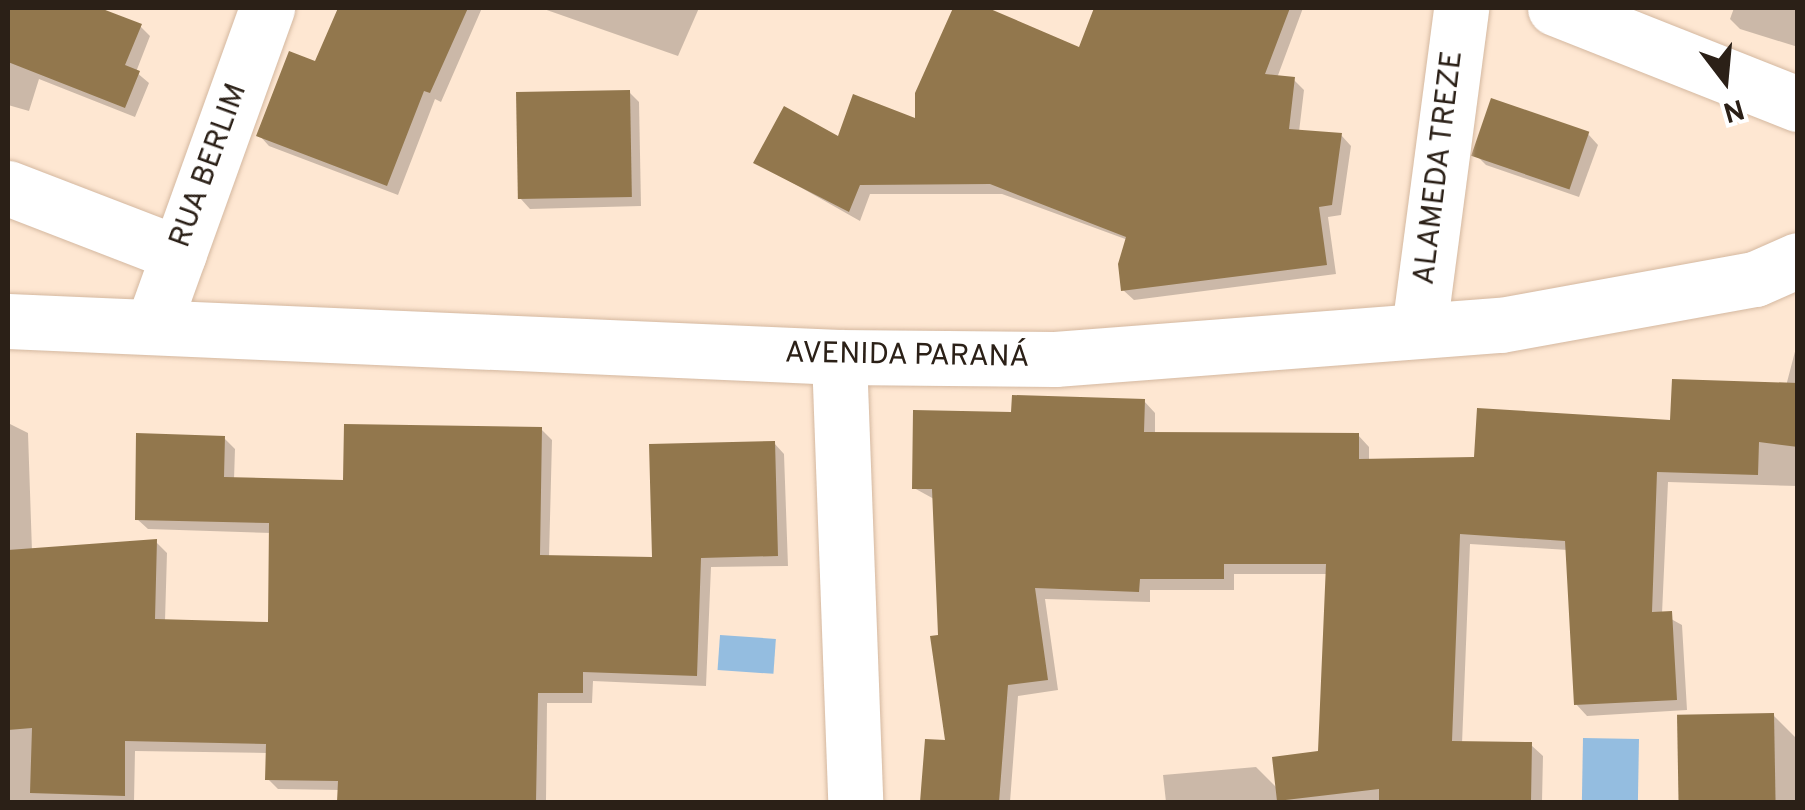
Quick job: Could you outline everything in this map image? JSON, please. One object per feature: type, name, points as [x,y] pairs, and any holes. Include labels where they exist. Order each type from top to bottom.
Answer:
[{"type":"street","name":"RUA BERLIM","points":[[154,325],[267,8]]},
{"type":"street","name":"ALAMEDA TREZE","points":[[1419,329],[1461,8]]},
{"type":"street","points":[[1556,8],[1798,104]]},
{"type":"street","points":[[8,188],[179,254]]},
{"type":"street","name":"AVENIDA PARANÁ","points":[[8,321],[839,358],[1055,359],[1521,322],[1755,279],[1798,260]]},
{"type":"street","points":[[839,358],[856,802]]},
{"type":"water","points":[[720,635],[776,639],[773,674],[718,670]]},
{"type":"water","points":[[1583,738],[1639,739],[1638,802],[1582,802]]},
{"type":"building","points":[[8,8],[100,8],[142,24],[125,65],[140,71],[125,108],[8,62]]},
{"type":"building","points":[[338,8],[468,8],[430,93],[424,91],[387,186],[256,136],[289,51],[315,61]]},
{"type":"building","points":[[953,8],[988,8],[1079,47],[1094,8],[1290,8],[1265,74],[1295,77],[1289,129],[1342,133],[1332,205],[1319,207],[1327,265],[1121,291],[1118,264],[1126,237],[990,184],[860,185],[849,212],[753,163],[784,106],[838,136],[853,94],[915,118],[915,93]]},
{"type":"building","points":[[630,90],[632,197],[518,199],[516,92]]},
{"type":"building","points":[[1491,98],[1589,132],[1569,190],[1471,156]]},
{"type":"building","points":[[1672,379],[1798,383],[1798,447],[1759,442],[1758,475],[1657,472],[1652,612],[1672,611],[1677,700],[1574,705],[1565,541],[1460,534],[1452,741],[1532,742],[1531,802],[1379,802],[1379,789],[1277,801],[1272,757],[1318,751],[1326,564],[1224,564],[1224,579],[1140,579],[1139,592],[1035,588],[1048,680],[1008,685],[999,802],[920,802],[925,739],[945,740],[930,636],[938,635],[932,489],[912,489],[913,410],[1011,412],[1012,395],[1145,399],[1144,432],[1359,433],[1359,459],[1474,457],[1477,408],[1670,420]]},
{"type":"building","points":[[344,424],[542,427],[540,555],[652,557],[649,444],[775,441],[778,556],[701,558],[697,676],[583,672],[583,693],[538,693],[536,802],[337,802],[338,781],[265,780],[266,744],[125,741],[125,796],[30,793],[32,728],[8,730],[8,550],[157,539],[155,619],[268,622],[269,523],[135,520],[136,433],[225,436],[224,477],[343,480]]},
{"type":"building","points":[[1774,713],[1776,802],[1679,802],[1677,715]]}]
